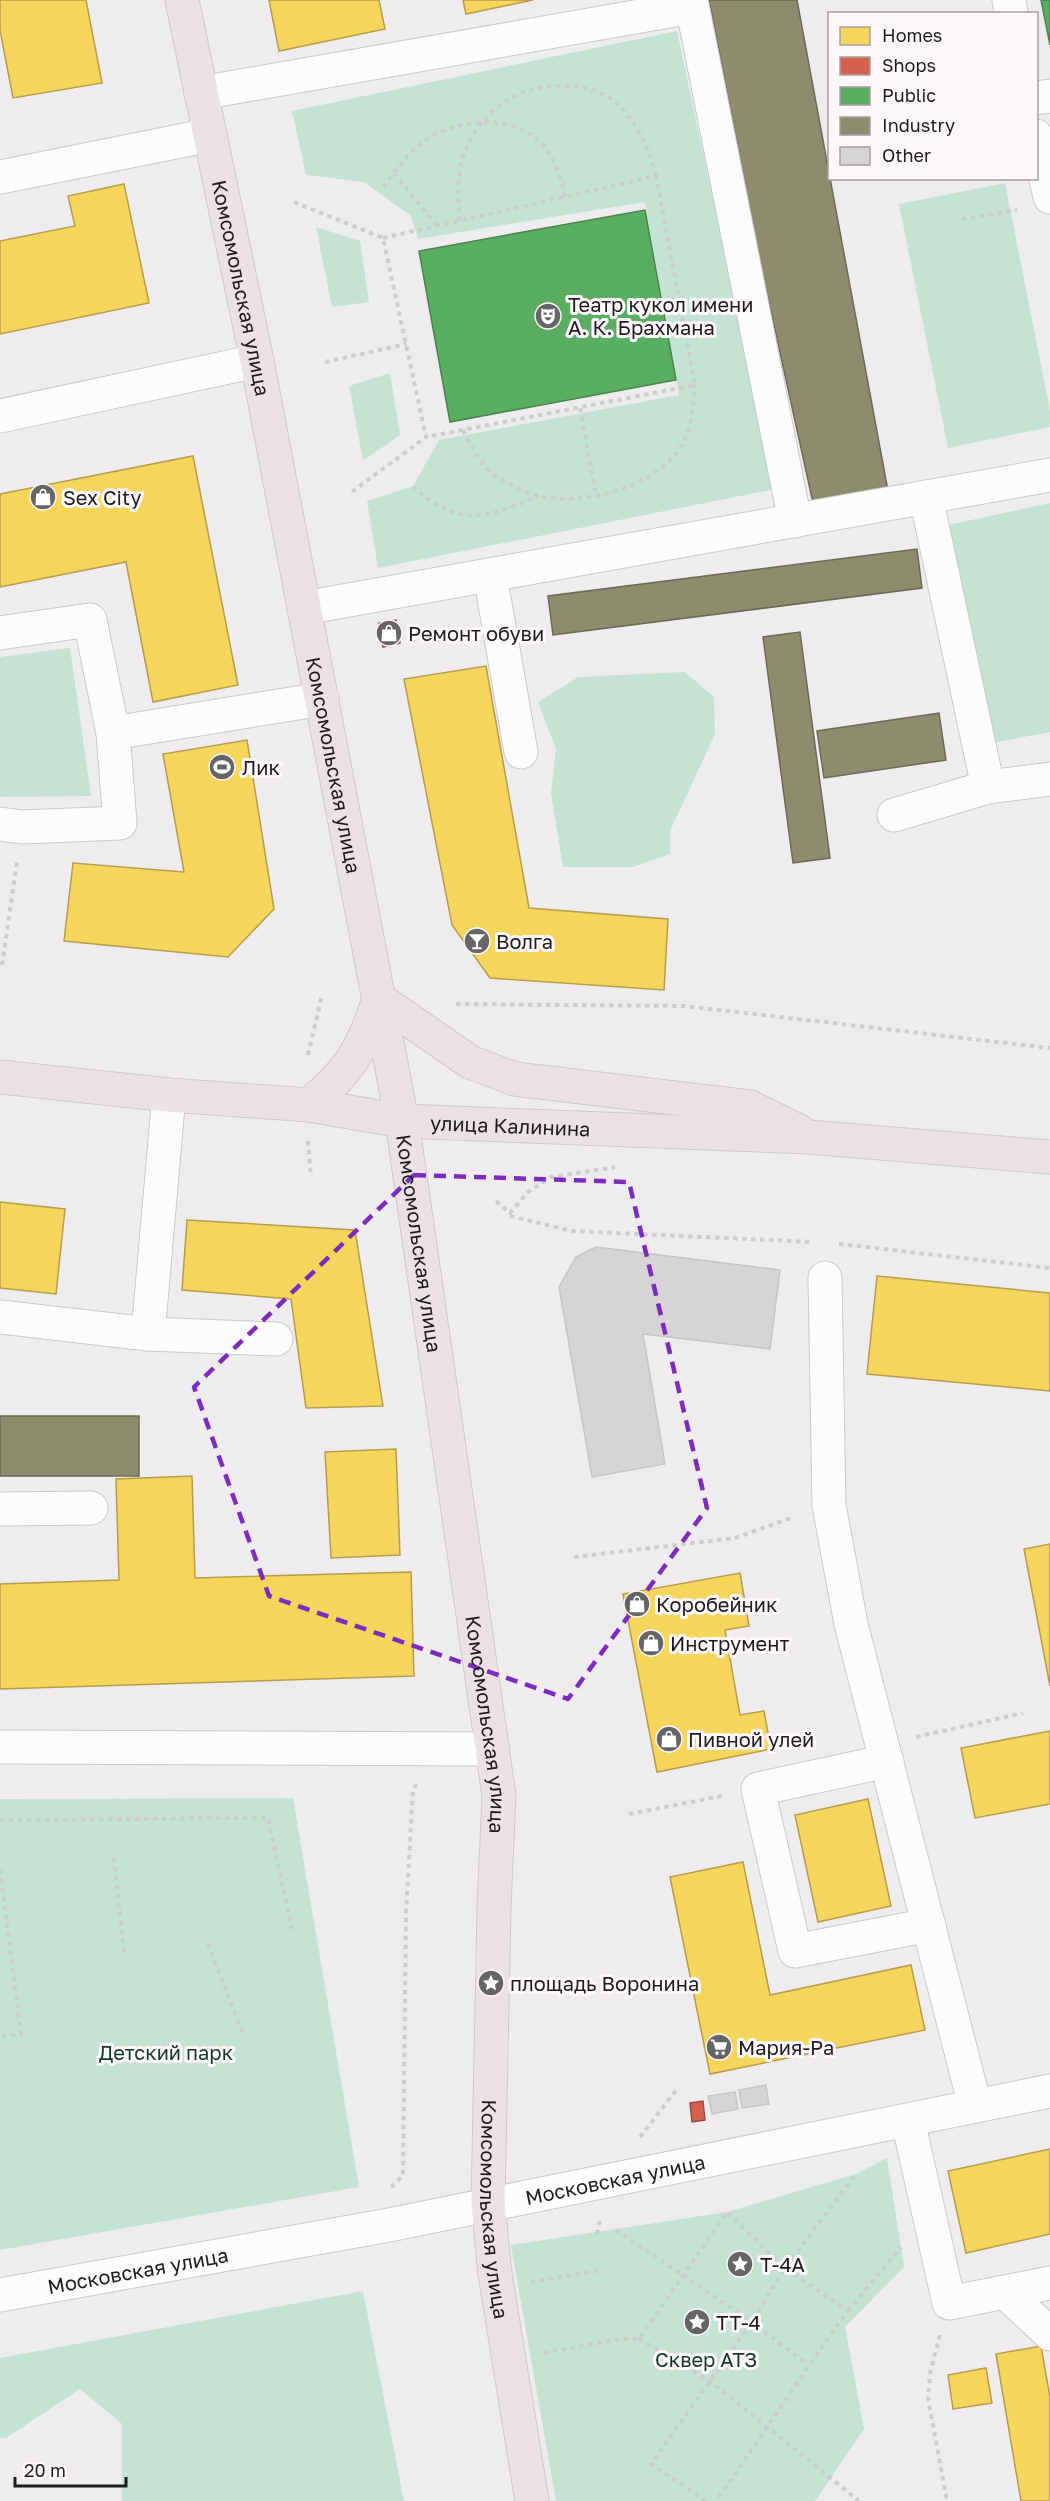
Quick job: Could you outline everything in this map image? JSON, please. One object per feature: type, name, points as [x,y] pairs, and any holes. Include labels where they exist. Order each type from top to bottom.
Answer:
[{"type":"main road","name":"Комсомольская улица","points":[[182,0],[256,362],[402,1121],[499,1796],[494,1908],[488,2203],[495,2274],[532,2501]]},
{"type":"main road","points":[[308,1118],[353,1060],[366,1039],[379,999],[470,1062],[515,1079],[750,1107],[809,1137]]},
{"type":"main road","name":"улица Калинина","points":[[0,1077],[169,1095],[308,1118],[809,1137],[1050,1158]]},
{"type":"street","points":[[201,93],[692,3],[795,521]]},
{"type":"street","points":[[0,177],[210,135]]},
{"type":"street","points":[[1038,145],[1050,196]]},
{"type":"street","points":[[0,416],[256,362]]},
{"type":"street","points":[[304,608],[1050,475]]},
{"type":"street","points":[[926,497],[988,787]]},
{"type":"street","points":[[490,575],[521,752]]},
{"type":"street","points":[[0,633],[90,620],[113,733],[120,823],[11,825]]},
{"type":"street","points":[[113,733],[322,699]]},
{"type":"street","points":[[894,815],[988,787],[1050,779]]},
{"type":"street","points":[[148,1334],[169,1095]]},
{"type":"street","points":[[825,1278],[830,1505],[851,1624],[975,2106]]},
{"type":"street","points":[[0,1317],[148,1334],[276,1339]]},
{"type":"street","points":[[0,1509],[91,1508]]},
{"type":"street","points":[[0,1747],[492,1749]]},
{"type":"street","points":[[885,1753],[758,1789],[795,1951],[929,1924]]},
{"type":"street","name":"Московская улица","points":[[0,2295],[389,2225],[488,2203],[1050,2091]]},
{"type":"street","points":[[908,2121],[949,2303],[1050,2283]]},
{"type":"street","points":[[1005,2292],[1050,2334]]},
{"type":"path","points":[[459,221],[458,186],[463,158],[475,132],[500,104],[529,88],[552,84],[583,87],[609,97],[633,121],[650,151],[695,385],[693,412],[684,441],[666,465],[628,488],[580,499],[539,496],[504,482],[475,455],[463,430]]},
{"type":"path","points":[[383,187],[420,143],[462,124],[484,122],[515,127],[537,138],[550,153],[561,178],[565,197]]},
{"type":"path","points":[[394,173],[437,226]]},
{"type":"path","points":[[294,202],[383,238],[656,176]]},
{"type":"path","points":[[962,219],[1020,210]]},
{"type":"path","points":[[383,238],[426,437]]},
{"type":"path","points":[[325,362],[406,344]]},
{"type":"path","points":[[349,494],[426,437],[695,385]]},
{"type":"path","points":[[580,408],[596,495]]},
{"type":"path","points":[[413,486],[428,500],[444,510],[459,515],[478,516],[509,509],[539,496]]},
{"type":"path","points":[[2,965],[11,825]]},
{"type":"path","points":[[307,1060],[322,995]]},
{"type":"path","points":[[456,1004],[684,1006],[1050,1048]]},
{"type":"path","points":[[308,1118],[311,1177]]},
{"type":"path","points":[[496,1201],[510,1213],[528,1192],[551,1178],[620,1167]]},
{"type":"path","points":[[510,1216],[572,1231],[818,1243]]},
{"type":"path","points":[[830,1243],[1050,1268]]},
{"type":"path","points":[[574,1557],[735,1538],[830,1505]]},
{"type":"path","points":[[885,1753],[1023,1713]]},
{"type":"path","points":[[384,2194],[403,2176],[406,1913],[413,1789],[441,1749]]},
{"type":"path","points":[[629,1814],[758,1789]]},
{"type":"path","points":[[0,1820],[268,1818],[292,1929]]},
{"type":"path","points":[[114,1858],[124,1954]]},
{"type":"path","points":[[0,1870],[21,2034],[0,2037]]},
{"type":"path","points":[[208,1944],[243,2034]]},
{"type":"path","points":[[706,2501],[651,2464],[752,2322],[785,2268],[856,2174]]},
{"type":"path","points":[[639,2339],[727,2212],[785,2268],[848,2311]]},
{"type":"path","points":[[716,2501],[769,2427],[808,2365],[848,2311],[928,2213]]},
{"type":"path","points":[[616,2230],[752,2322],[808,2365]]},
{"type":"path","points":[[530,2282],[602,2270]]},
{"type":"path","points":[[529,2272],[532,2292]]},
{"type":"path","points":[[947,2501],[928,2398],[930,2373],[949,2303]]},
{"type":"path","points":[[542,2343],[544,2353],[620,2339],[639,2339],[710,2381],[859,2501]]},
{"type":"highlighted area","points":[[414,1175],[629,1182],[707,1508],[568,1699],[269,1596],[194,1387]]},
{"type":"green space","points":[[677,31],[775,489],[378,568],[367,501],[413,486],[439,440],[679,395],[645,202],[418,239],[411,216],[364,182],[306,175],[292,111]]},
{"type":"green space","points":[[1005,183],[1050,411],[1050,427],[948,448],[899,204]]},
{"type":"green space","points":[[316,227],[360,241],[369,302],[332,307]]},
{"type":"green space","points":[[390,373],[400,435],[363,461],[349,386]]},
{"type":"green space","points":[[1050,503],[1050,732],[988,744],[948,525]]},
{"type":"green space","points":[[70,648],[91,796],[0,797],[0,657]]},
{"type":"green space","points":[[685,672],[714,697],[715,734],[670,831],[670,854],[633,867],[563,867],[551,793],[556,749],[538,702],[578,677]]},
{"type":"green space","name":"Детский парк","points":[[293,1798],[359,2187],[0,2250],[0,1799]]},
{"type":"green space","name":"Сквер АТЗ","points":[[887,2158],[904,2267],[845,2327],[864,2429],[815,2501],[556,2501],[511,2245],[727,2212],[856,2174]]},
{"type":"green space","points":[[363,2291],[404,2501],[122,2501],[122,2424],[80,2389],[6,2438],[0,2438],[0,2358]]},
{"type":"building: Homes","points":[[0,0],[86,0],[102,83],[13,98],[0,30]]},
{"type":"building: Homes","points":[[269,0],[379,0],[385,29],[279,51]]},
{"type":"building: Homes","points":[[463,0],[533,0],[466,14]]},
{"type":"building: Homes","points":[[124,184],[149,303],[0,334],[0,241],[75,226],[68,196]]},
{"type":"building: Homes","points":[[193,456],[238,685],[153,702],[126,562],[0,587],[0,494]]},
{"type":"building: Homes","points":[[486,666],[529,908],[668,919],[664,990],[490,978],[452,925],[404,679]]},
{"type":"building: Homes","points":[[247,740],[274,909],[228,957],[64,941],[73,863],[184,872],[163,754]]},
{"type":"building: Homes","points":[[0,1202],[65,1209],[56,1294],[0,1288]]},
{"type":"building: Homes","points":[[187,1220],[355,1230],[383,1406],[306,1408],[291,1299],[182,1290]]},
{"type":"building: Homes","points":[[877,1276],[1050,1293],[1050,1391],[867,1374]]},
{"type":"building: Homes","points":[[396,1449],[400,1555],[331,1558],[325,1452]]},
{"type":"building: Homes","points":[[192,1476],[195,1578],[411,1572],[414,1676],[0,1689],[0,1584],[119,1580],[116,1479]]},
{"type":"building: Homes","points":[[1050,1544],[1050,1686],[1024,1549]]},
{"type":"building: Homes","points":[[740,1573],[749,1626],[725,1630],[740,1715],[764,1711],[771,1749],[657,1772],[623,1594]]},
{"type":"building: Homes","points":[[1050,1731],[1050,1804],[975,1818],[961,1748]]},
{"type":"building: Homes","points":[[868,1799],[891,1906],[818,1922],[795,1815]]},
{"type":"building: Homes","points":[[743,1862],[770,1995],[911,1965],[925,2030],[710,2074],[670,1877]]},
{"type":"building: Homes","points":[[1050,2149],[1050,2234],[966,2253],[948,2171]]},
{"type":"building: Homes","points":[[1041,2346],[1050,2397],[1050,2501],[1021,2501],[996,2354]]},
{"type":"building: Homes","points":[[986,2368],[992,2403],[953,2409],[948,2375]]},
{"type":"building: Shops","name":"Ремонт обуви","points":[[396,620],[400,643],[383,647],[379,623]]},
{"type":"building: Shops","points":[[703,2101],[705,2120],[692,2122],[690,2103]]},
{"type":"building: Public","points":[[1041,0],[1050,0],[1050,45]]},
{"type":"building: Public","name":"Театр кукол имени А. К. Брахмана","points":[[645,210],[676,380],[450,422],[419,251]]},
{"type":"building: Industry","points":[[709,0],[797,0],[828,167],[828,180],[830,180],[888,491],[813,503],[760,261]]},
{"type":"building: Industry","points":[[917,549],[922,588],[553,635],[548,596]]},
{"type":"building: Industry","points":[[800,632],[830,858],[793,863],[763,637]]},
{"type":"building: Industry","points":[[939,713],[946,760],[824,778],[817,731]]},
{"type":"building: Industry","points":[[0,1416],[139,1416],[139,1476],[0,1476]]},
{"type":"building: Other","points":[[596,1247],[780,1270],[770,1349],[643,1334],[665,1464],[592,1477],[559,1287],[576,1257]]},
{"type":"building: Other","points":[[766,2085],[769,2104],[742,2108],[739,2090]]},
{"type":"building: Other","points":[[735,2092],[738,2109],[712,2114],[708,2096]]},
{"type":"place","name":"Театр кукол имени А. К. Брахмана","points":[[548,316]]},
{"type":"place","name":"Sex City","points":[[43,497]]},
{"type":"place","name":"Ремонт обуви","points":[[389,633]]},
{"type":"place","name":"Лик","points":[[222,767]]},
{"type":"place","name":"Волга","points":[[477,941]]},
{"type":"place","name":"Коробейник","points":[[637,1604]]},
{"type":"place","name":"Инструмент","points":[[651,1643]]},
{"type":"place","name":"Пивной улей","points":[[669,1739]]},
{"type":"place","name":"площадь Воронина","points":[[491,1983]]},
{"type":"place","name":"Мария-Ра","points":[[719,2047]]},
{"type":"place","name":"Т-4А","points":[[740,2264]]},
{"type":"place","name":"ТТ-4","points":[[697,2322]]}]
